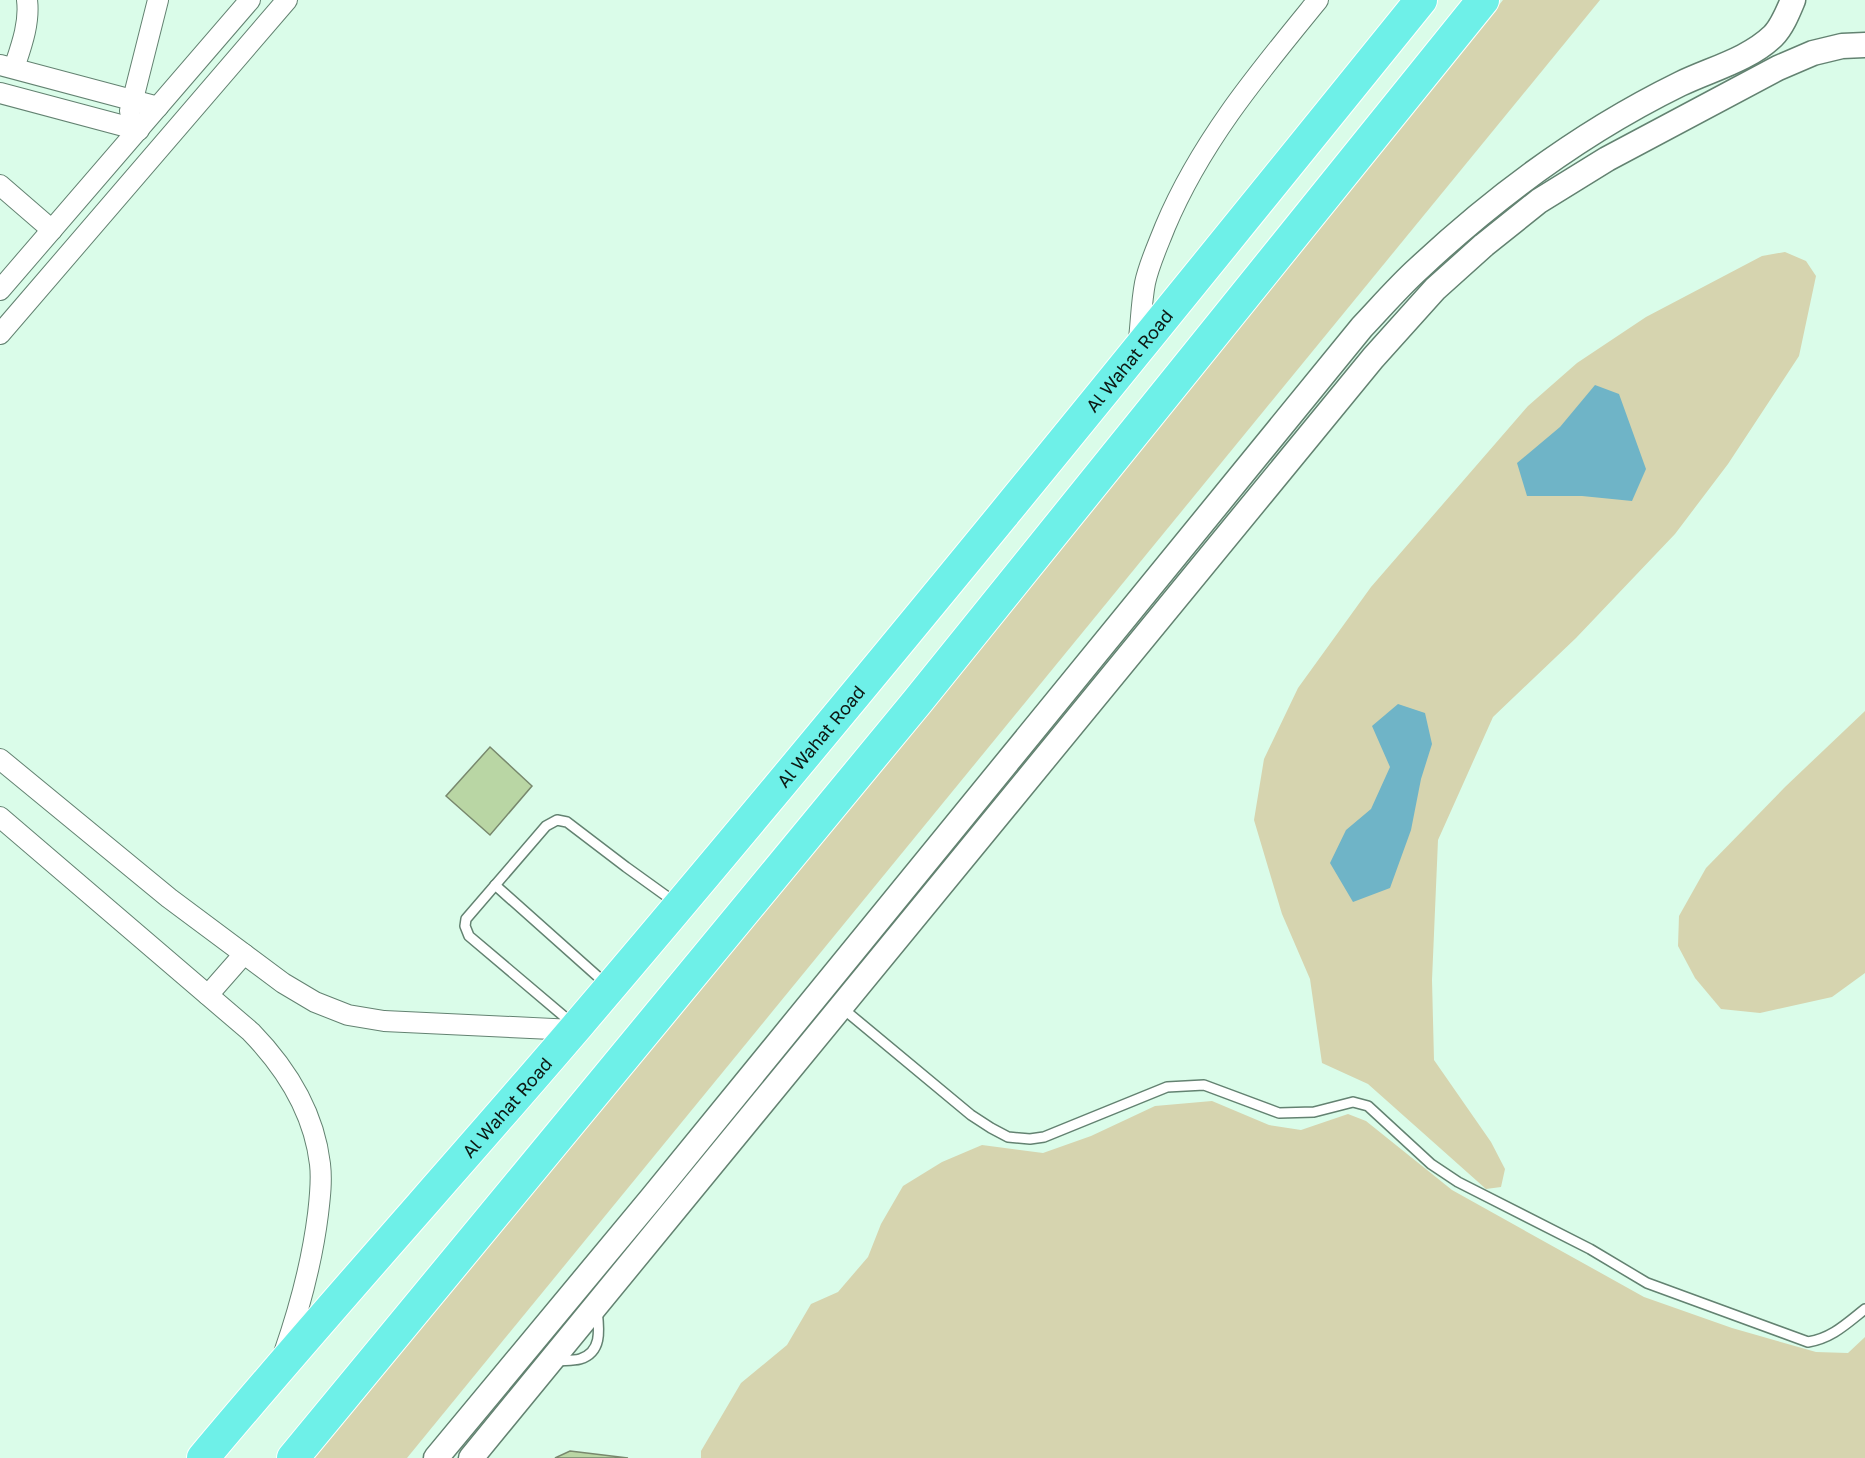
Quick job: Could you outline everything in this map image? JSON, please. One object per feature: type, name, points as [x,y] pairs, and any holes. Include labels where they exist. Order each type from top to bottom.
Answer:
[{"type":"highway","name":"Al Wahat Road","points":[[202,1458],[575,1028],[878,666],[1138,350],[1421,0]]},
{"type":"highway","points":[[293,1458],[917,702],[1483,0]]},
{"type":"street","points":[[27,0],[28,10],[24,36],[7,67],[158,106]]},
{"type":"street","points":[[132,128],[133,100],[158,0]]},
{"type":"street","points":[[0,290],[52,230],[132,128],[158,106],[250,0]]},
{"type":"street","points":[[0,334],[287,0]]},
{"type":"street","points":[[1138,350],[1146,282],[1157,245],[1190,174],[1209,141],[1254,78],[1318,0]]},
{"type":"street","points":[[436,1458],[651,1199],[1362,327],[1418,269],[1478,215],[1542,167],[1609,123],[1669,90],[1753,52],[1775,34],[1793,0]]},
{"type":"street","points":[[471,1458],[1373,358],[1435,289],[1484,245],[1539,201],[1607,159],[1778,68],[1813,52],[1842,46],[1865,45]]},
{"type":"street","points":[[0,93],[132,128]]},
{"type":"street","points":[[0,185],[52,230]]},
{"type":"street","points":[[1106,640],[1128,657]]},
{"type":"street","points":[[0,759],[169,898],[284,983],[315,1002],[348,1015],[384,1021],[575,1028]]},
{"type":"street","points":[[0,817],[251,1032],[280,1065],[301,1102],[316,1142],[321,1183],[314,1246],[300,1307],[280,1366]]},
{"type":"street","points":[[208,995],[244,954]]},
{"type":"street","points":[[651,1199],[670,1215]]},
{"type":"lane","points":[[575,1028],[473,939],[467,932],[466,919],[546,825],[553,820],[562,820],[678,904]]},
{"type":"lane","points":[[495,885],[609,987]]},
{"type":"lane","points":[[841,1007],[971,1115],[1008,1137],[1030,1140],[1044,1137],[1167,1087],[1204,1085],[1279,1113],[1314,1112],[1353,1102],[1368,1106],[1431,1164],[1458,1182],[1590,1249],[1647,1283],[1808,1342],[1822,1340],[1834,1334],[1865,1309]]},
{"type":"shaded area","points":[[1503,0],[1600,0],[407,1458],[306,1458]]},
{"type":"shaded area","points":[[1785,252],[1806,261],[1816,276],[1799,356],[1728,464],[1675,534],[1576,638],[1493,717],[1438,840],[1432,980],[1434,1060],[1491,1142],[1505,1169],[1501,1187],[1486,1189],[1368,1084],[1322,1063],[1310,979],[1282,914],[1254,820],[1264,759],[1298,688],[1371,587],[1528,406],[1577,363],[1646,317],[1762,256]]},
{"type":"shaded area","points":[[1865,711],[1865,973],[1832,997],[1760,1013],[1721,1009],[1695,978],[1678,946],[1679,916],[1706,868],[1785,787]]},
{"type":"shaded area","points":[[1212,1101],[1269,1125],[1301,1130],[1348,1114],[1366,1121],[1452,1190],[1644,1297],[1732,1328],[1816,1352],[1848,1353],[1865,1337],[1865,1458],[701,1458],[701,1451],[741,1383],[787,1345],[811,1304],[838,1292],[868,1257],[881,1224],[903,1186],[942,1162],[982,1145],[1043,1153],[1091,1136],[1155,1106]]},
{"type":"water","points":[[1595,385],[1619,394],[1646,469],[1632,501],[1582,496],[1527,496],[1517,463],[1560,427]]},
{"type":"water","points":[[1398,704],[1425,713],[1432,744],[1421,779],[1411,830],[1390,888],[1353,902],[1330,863],[1346,830],[1371,809],[1390,767],[1372,726]]},
{"type":"building","points":[[490,747],[532,786],[490,835],[446,796]]},
{"type":"building","points":[[570,1451],[628,1458],[555,1458]]}]
